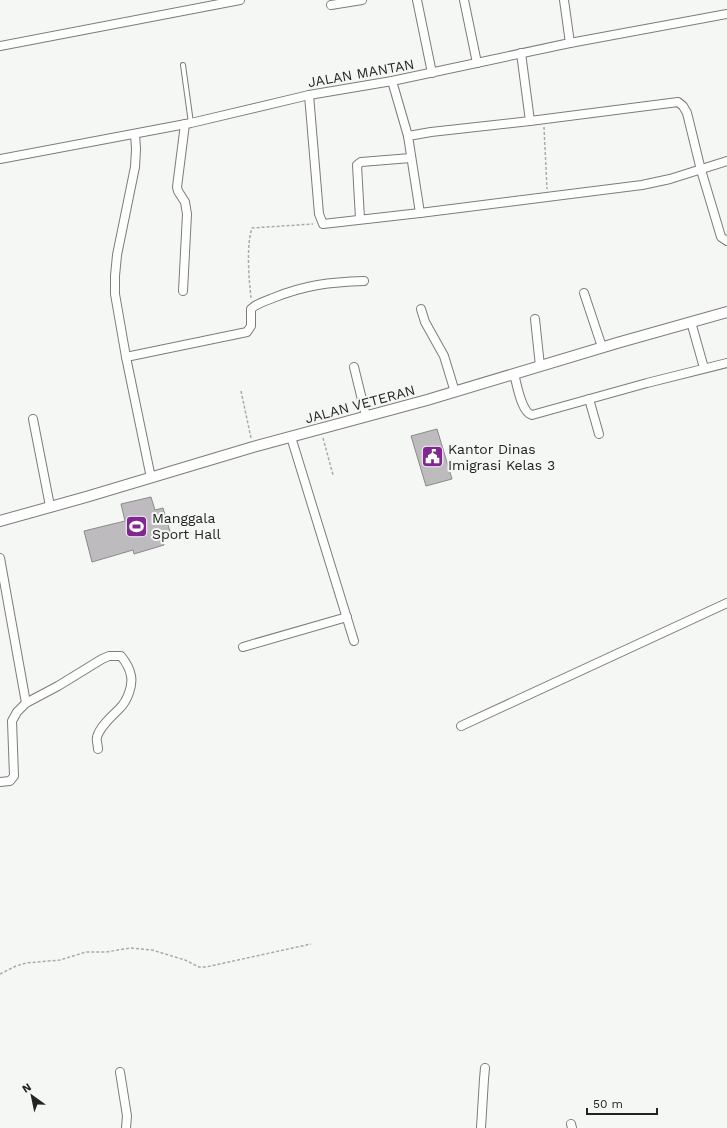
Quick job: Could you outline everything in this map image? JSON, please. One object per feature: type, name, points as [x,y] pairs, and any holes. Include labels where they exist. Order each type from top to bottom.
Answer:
[{"type":"street","points":[[0,46],[240,0]]},
{"type":"street","points":[[331,5],[362,0]]},
{"type":"street","points":[[417,0],[432,73]]},
{"type":"street","points":[[464,0],[476,63]]},
{"type":"street","points":[[564,0],[570,43]]},
{"type":"street","name":"JALAN MANTAN","points":[[0,159],[135,134],[309,95],[392,81],[570,43],[727,14]]},
{"type":"street","points":[[521,53],[530,121]]},
{"type":"street","points":[[392,81],[408,136],[420,213]]},
{"type":"street","points":[[309,95],[319,214],[323,224],[642,184],[670,179],[727,161]]},
{"type":"street","points":[[408,136],[678,102],[684,106],[687,113],[701,170],[719,230],[722,237],[727,241]]},
{"type":"street","points":[[183,291],[187,214],[185,202],[178,191],[178,187],[188,123]]},
{"type":"street","points":[[135,134],[135,167],[122,228],[115,276],[115,294],[126,357],[151,478]]},
{"type":"street","points":[[360,219],[357,166],[361,162],[411,158]]},
{"type":"street","points":[[126,357],[247,332],[251,326],[252,307],[261,302],[288,292],[323,283],[364,281]]},
{"type":"street","points":[[584,293],[602,347]]},
{"type":"street","points":[[421,309],[425,322],[444,356],[450,373],[454,392]]},
{"type":"street","name":"JALAN VETERAN","points":[[0,521],[291,436],[454,392],[602,347],[727,312]]},
{"type":"street","points":[[535,319],[540,366]]},
{"type":"street","points":[[690,322],[704,368]]},
{"type":"street","points":[[514,374],[523,407],[529,414],[532,415],[727,363]]},
{"type":"street","points":[[354,367],[366,416]]},
{"type":"street","points":[[588,399],[599,434]]},
{"type":"street","points":[[33,419],[50,506]]},
{"type":"street","points":[[291,436],[354,641]]},
{"type":"street","points":[[0,558],[26,703]]},
{"type":"street","points":[[460,726],[727,603]]},
{"type":"street","points":[[243,647],[347,617]]},
{"type":"street","points":[[0,782],[10,781],[14,776],[12,721],[17,712],[26,703],[58,686],[102,659],[109,656],[121,656],[131,676],[131,684],[127,698],[122,706],[102,727],[97,737],[98,749]]},
{"type":"street","points":[[481,1128],[486,1068]]},
{"type":"street","points":[[120,1072],[127,1116],[126,1128]]},
{"type":"lane","points":[[183,65],[188,123]]},
{"type":"path","points":[[543,119],[547,196]]},
{"type":"path","points":[[252,307],[249,238],[252,228],[323,224]]},
{"type":"path","points":[[241,391],[253,447]]},
{"type":"path","points":[[321,428],[333,475]]},
{"type":"path","points":[[0,974],[26,963],[60,960],[86,952],[106,952],[140,948],[160,952],[185,960],[198,967],[206,967],[311,944]]},
{"type":"building","name":"Kantor Dinas Imigrasi Kelas 3","points":[[437,429],[452,479],[426,486],[411,436]]},
{"type":"building","name":"Manggala Sport Hall","points":[[151,497],[155,510],[163,508],[172,538],[162,540],[164,545],[134,554],[133,550],[92,562],[84,531],[125,521],[121,504]]},
{"type":"place","name":"Kantor Dinas Imigrasi Kelas 3","points":[[432,457]]},
{"type":"place","name":"Manggala Sport Hall","points":[[136,526]]}]
